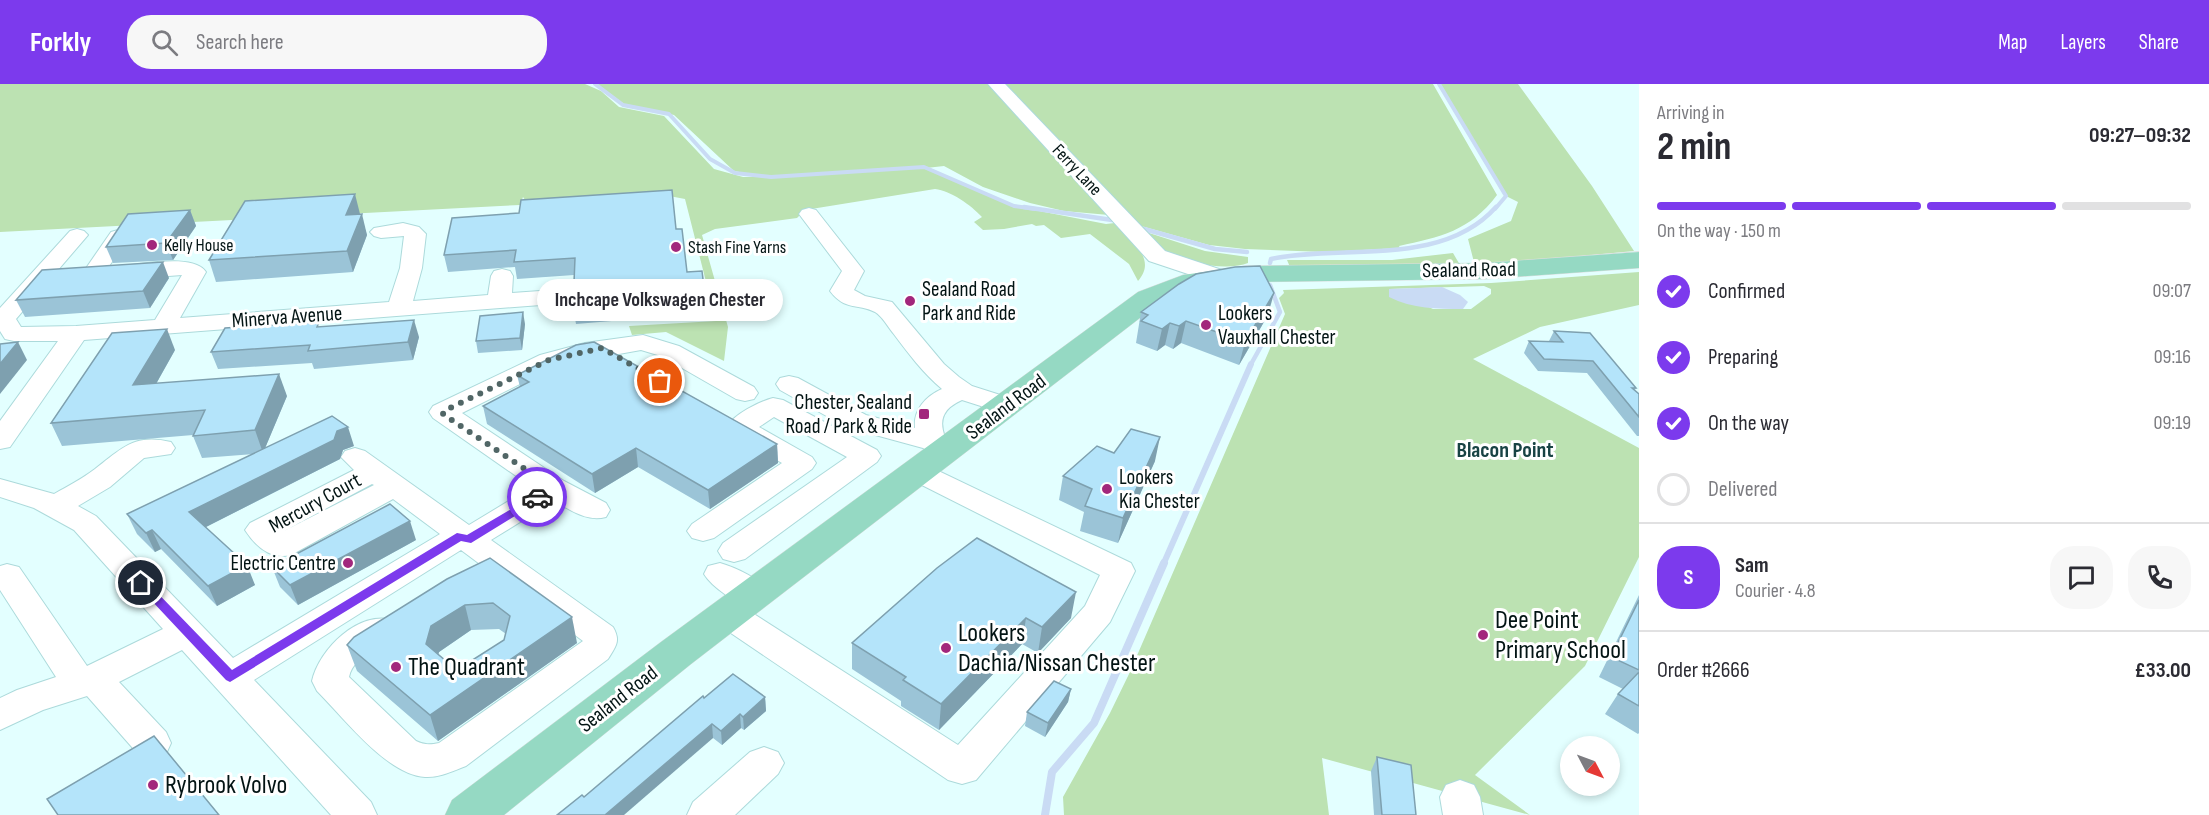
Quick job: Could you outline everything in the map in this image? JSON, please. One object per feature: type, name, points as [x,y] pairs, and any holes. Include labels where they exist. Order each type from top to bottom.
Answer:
[{"type":"main road","name":"Sealand Road","points":[[469,815],[933,455],[1006,406],[1148,298],[1183,283],[1245,274],[1486,271],[1639,260]]},
{"type":"street","name":"Ferry Lane","points":[[996,84],[1156,256],[1220,277]]},
{"type":"street","points":[[809,214],[853,271],[843,284],[842,291],[849,298],[884,307],[935,369],[963,392],[1006,406]]},
{"type":"street","points":[[381,232],[412,230],[416,234],[411,268],[399,309]]},
{"type":"street","name":"Minerva Avenue","points":[[77,235],[4,318],[5,332],[14,334],[76,333],[168,320],[399,309],[554,297]]},
{"type":"street","points":[[93,274],[118,236]]},
{"type":"street","points":[[1156,256],[1158,294]]},
{"type":"street","points":[[39,278],[184,268],[195,272],[168,320],[47,321]]},
{"type":"street","points":[[499,301],[502,276]]},
{"type":"street","points":[[0,441],[76,333]]},
{"type":"street","points":[[595,510],[553,488],[443,412],[549,360],[602,348],[651,343],[745,393]]},
{"type":"street","points":[[602,348],[640,370]]},
{"type":"street","points":[[703,531],[802,463],[729,421],[773,406],[867,456],[727,563],[741,605],[962,768],[1092,621],[1119,571],[933,455],[856,421],[789,384]]},
{"type":"street","points":[[933,455],[927,430],[933,406],[941,399],[963,392]]},
{"type":"street","points":[[56,505],[104,476],[124,455],[141,448],[161,448]]},
{"type":"street","name":"Mercury Court","points":[[374,471],[464,538],[488,572],[601,636],[601,642],[596,650],[461,748],[438,761],[427,762],[410,758],[402,752],[330,681],[330,672],[352,648],[364,638],[405,616]]},
{"type":"street","points":[[0,488],[19,491],[56,505],[85,523],[357,815]]},
{"type":"street","points":[[230,677],[553,488]]},
{"type":"street","points":[[7,575],[87,682],[152,743]]},
{"type":"street","points":[[0,715],[30,700],[87,682],[187,632]]},
{"type":"street","points":[[707,815],[764,764]]},
{"type":"green space","points":[[0,84],[585,84],[601,91],[619,107],[664,116],[714,169],[743,177],[765,177],[734,171],[674,115],[624,104],[597,84],[990,84],[1109,215],[1064,211],[1030,203],[983,187],[944,166],[926,168],[1014,206],[1106,224],[1115,223],[1140,250],[1145,265],[1138,281],[1129,264],[1090,234],[1061,238],[1044,225],[1032,224],[983,230],[974,222],[982,217],[972,208],[960,199],[935,189],[805,210],[797,218],[715,229],[702,235],[728,327],[724,361],[666,332],[632,335],[629,326],[716,321],[685,199],[664,195],[528,204],[523,197],[520,205],[0,232]]},
{"type":"green space","points":[[1003,84],[1433,84],[1497,195],[1487,207],[1465,225],[1441,235],[1399,246],[1400,248],[1325,252],[1245,249],[1209,245],[1141,226]]},
{"type":"green space","points":[[1439,84],[1518,84],[1592,186],[1634,251],[1475,266],[1468,239],[1511,221],[1518,202],[1506,196]]},
{"type":"green space","points":[[1146,232],[1205,251],[1248,257],[1248,263],[1218,266],[1184,260],[1166,252]]},
{"type":"green space","points":[[1453,253],[1460,265],[1290,267],[1287,260],[1392,260]]},
{"type":"green space","points":[[1639,272],[1639,305],[1540,327],[1473,359],[1639,448],[1639,557],[1585,666],[1475,775],[1530,815],[1322,758],[1329,815],[1064,815],[1063,797],[1129,674],[1285,314],[1279,298],[1284,293],[1283,290],[1491,283]],"holes":[[[1484,286],[1491,289],[1491,294],[1471,309],[1433,309],[1389,289]]]},
{"type":"water","points":[[1442,287],[1460,295],[1468,302],[1463,309],[1416,306],[1389,297],[1389,289]]},
{"type":"building","points":[[672,190],[676,229],[682,229],[687,272],[702,271],[705,296],[573,307],[575,258],[514,262],[516,250],[444,255],[452,218],[519,213],[521,200]]},
{"type":"building","points":[[355,194],[346,215],[362,214],[347,251],[209,260],[245,201]]},
{"type":"building","points":[[190,210],[166,243],[106,247],[128,214]]},
{"type":"building","points":[[163,262],[143,291],[16,300],[42,270]]},
{"type":"building","points":[[1260,266],[1274,293],[1245,342],[1186,321],[1179,326],[1170,323],[1162,329],[1141,321],[1148,315],[1141,312],[1196,274],[1235,267]]},
{"type":"building","points":[[523,312],[520,338],[476,341],[480,316]]},
{"type":"building","points":[[414,320],[408,342],[308,351],[310,345],[211,352],[225,328],[319,322],[317,327]]},
{"type":"building","points":[[167,329],[133,385],[279,374],[255,430],[193,436],[205,410],[51,423],[112,333]]},
{"type":"building","points":[[1554,331],[1590,333],[1636,388],[1632,388],[1639,394],[1639,417],[1593,361],[1544,359],[1529,341],[1563,342]]},
{"type":"building","points":[[18,342],[0,364],[0,344]]},
{"type":"building","points":[[594,342],[777,444],[708,490],[636,448],[592,474],[483,406],[529,382],[517,375],[576,345]]},
{"type":"building","points":[[332,416],[348,427],[337,431],[334,440],[189,512],[247,565],[208,586],[152,530],[146,533],[127,514]]},
{"type":"building","points":[[1131,429],[1160,437],[1123,518],[1085,506],[1092,489],[1063,476],[1097,446],[1114,453]]},
{"type":"building","points":[[390,504],[410,521],[290,585],[272,567]]},
{"type":"building","name":"Lookers Dachia/Nissan Chester","points":[[977,538],[1076,592],[1042,627],[1026,618],[941,704],[903,680],[906,677],[852,643],[937,568]]},
{"type":"building","points":[[490,558],[572,617],[430,715],[347,645],[354,637],[447,579]],"holes":[[[493,603],[510,616],[504,640],[471,661],[446,661],[426,644],[431,626],[465,605]]]},
{"type":"building","points":[[1639,600],[1639,670],[1611,657]]},
{"type":"building","points":[[1639,672],[1639,706],[1618,694]]},
{"type":"building","points":[[733,674],[765,697],[743,717],[740,714],[721,731],[712,724],[605,815],[557,815],[582,795],[584,797],[703,696],[704,698]]},
{"type":"building","points":[[1054,681],[1071,689],[1048,723],[1027,712]]},
{"type":"building","points":[[154,736],[219,815],[58,815],[47,799]]},
{"type":"building","points":[[1377,757],[1411,765],[1416,815],[1382,815]]},
{"type":"waterway","points":[[595,84],[623,105],[669,114],[710,159],[735,173],[771,177],[924,167],[1014,206],[1035,209]]},
{"type":"waterway","points":[[1439,84],[1506,196],[1495,209]]},
{"type":"waterway","points":[[1024,207],[1112,220]]},
{"type":"waterway","points":[[1270,263],[1271,259],[1299,255],[1420,246],[1448,239],[1474,226],[1496,207]]},
{"type":"waterway","points":[[1144,229],[1215,249],[1247,252]]},
{"type":"waterway","points":[[1251,365],[1280,312],[1270,285]]},
{"type":"waterway","points":[[1163,565],[1251,365]]},
{"type":"waterway","points":[[1045,815],[1052,772],[1094,723],[1164,563]]},
{"type":"way so far","points":[[537,497],[553,488],[443,412],[549,360],[602,348],[660,381]]},
{"type":"place","name":"Kelly House","points":[[152,245]]},
{"type":"place","name":"Stash Fine Yarns","points":[[676,247]]},
{"type":"place","name":"Sealand Road Park and Ride","points":[[910,301]]},
{"type":"place","name":"Lookers Vauxhall Chester","points":[[1206,325]]},
{"type":"place","name":"Inchcape Volkswagen Chester","points":[[660,381]]},
{"type":"place","name":"Chester, Sealand Road / Park & Ride","points":[[924,414]]},
{"type":"place","name":"Lookers Kia Chester","points":[[1107,489]]},
{"type":"place","name":"Electric Centre","points":[[348,563]]},
{"type":"place","name":"Dee Point Primary School","points":[[1483,635]]},
{"type":"place","name":"Lookers Dachia/Nissan Chester","points":[[946,648]]},
{"type":"place","name":"The Quadrant","points":[[396,667]]},
{"type":"place","name":"Rybrook Volvo","points":[[153,785]]},
{"type":"district","name":"Blacon Point","points":[[1505,450]]},
{"type":"route","points":[[141,583],[230,677],[461,536],[467,540],[537,497]]}]
